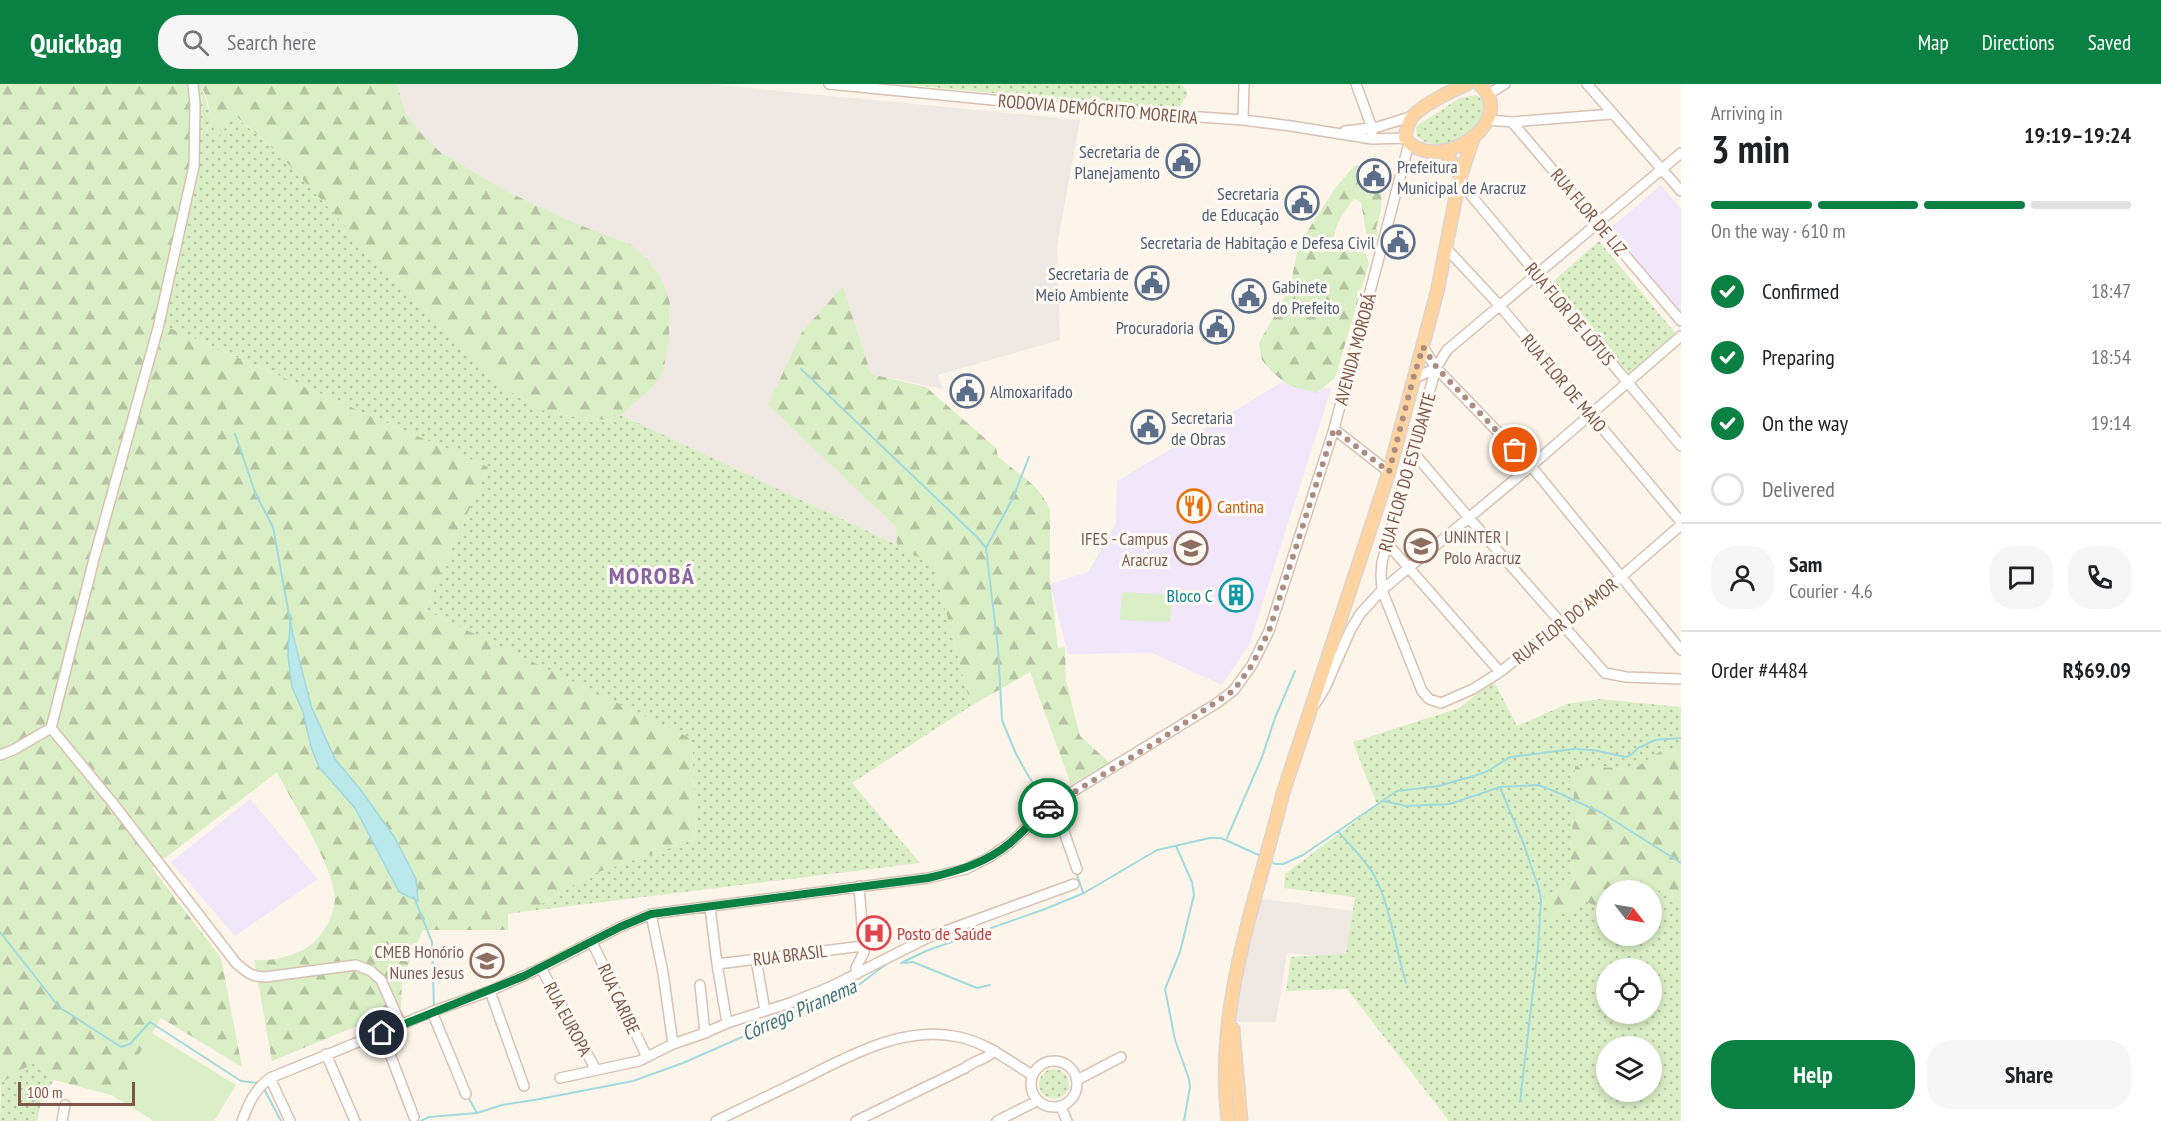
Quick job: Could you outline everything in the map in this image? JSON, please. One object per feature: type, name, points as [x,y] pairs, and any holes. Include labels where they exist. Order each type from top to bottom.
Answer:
[{"type":"main road","points":[[1463,85],[1413,116],[1408,124],[1407,141],[1424,151],[1433,153],[1444,151],[1474,136],[1488,120],[1491,112],[1491,104],[1482,87]]},
{"type":"main road","points":[[1228,1121],[1224,1059],[1231,995],[1255,892],[1283,794],[1389,472],[1437,292],[1460,178],[1474,136]]},
{"type":"main road","points":[[1444,151],[1460,178]]},
{"type":"main road","points":[[1231,995],[1242,1121]]},
{"type":"street","points":[[0,755],[51,728],[94,559],[158,328],[194,166],[193,84]]},
{"type":"street","name":"RODOVIA DEMÓCRITO MOREIRA","points":[[830,84],[874,86],[1073,108],[1243,120],[1372,139],[1407,141]]},
{"type":"street","points":[[1243,120],[1244,84]]},
{"type":"street","points":[[1356,84],[1372,128],[1372,139]]},
{"type":"street","points":[[1482,87],[1504,84]]},
{"type":"street","points":[[1587,84],[1681,191]]},
{"type":"street","points":[[1488,120],[1512,122],[1612,114]]},
{"type":"street","name":"RODOVIA DEMÓCRITO MOREIRA","points":[[1331,132],[1372,128],[1413,116]]},
{"type":"street","name":"RUA FLOR DE LIZ","points":[[1512,122],[1681,321]]},
{"type":"street","name":"AVENIDA MOROBÁ","points":[[242,1121],[253,1095],[260,1085],[270,1078],[432,1012],[490,991],[651,914],[928,878],[966,869],[1009,844],[1051,806],[1158,741],[1234,690],[1252,665],[1269,631],[1334,429],[1407,141]]},
{"type":"street","name":"RUA FLOR DO ESTUDANTE","points":[[1441,704],[1429,699],[1422,691],[1382,590],[1381,576],[1387,543],[1437,368],[1448,350],[1681,153]]},
{"type":"street","name":"RUA FLOR DE LÓTUS","points":[[1460,178],[1537,275],[1681,446]]},
{"type":"street","name":"RUA FLOR DE MAIO","points":[[1445,247],[1500,306],[1681,524]]},
{"type":"street","points":[[1311,707],[1318,701],[1325,688],[1360,614],[1382,590],[1531,466],[1681,336]]},
{"type":"street","points":[[1423,347],[1437,368],[1531,466],[1681,650]]},
{"type":"street","points":[[1413,379],[1437,368]]},
{"type":"street","points":[[1334,429],[1389,472]]},
{"type":"street","points":[[1413,452],[1605,673],[1626,677],[1681,679]]},
{"type":"street","name":"RUA FLOR DO AMOR","points":[[1441,704],[1473,689],[1500,672],[1622,576],[1681,524]]},
{"type":"street","points":[[1387,543],[1500,672]]},
{"type":"street","points":[[51,728],[245,972],[255,977],[265,977],[356,965],[371,971],[381,980],[401,1025]]},
{"type":"street","points":[[1051,806],[1064,829],[1077,869]]},
{"type":"street","points":[[560,1078],[639,1061],[673,1044],[727,1023],[820,991],[929,937],[1074,884]]},
{"type":"street","points":[[857,974],[856,968],[864,952],[859,886]]},
{"type":"street","points":[[710,907],[727,1023]]},
{"type":"street","points":[[651,914],[663,973],[673,1044]]},
{"type":"street","name":"RUA CARIBE","points":[[592,942],[647,1057]]},
{"type":"street","name":"RUA BRASIL","points":[[717,964],[863,946]]},
{"type":"street","points":[[756,959],[765,1011]]},
{"type":"street","name":"RUA EUROPA","points":[[541,968],[596,1070]]},
{"type":"street","points":[[700,985],[705,1033]]},
{"type":"street","points":[[490,991],[524,1086]]},
{"type":"street","points":[[432,1012],[466,1094]]},
{"type":"street","points":[[382,1033],[414,1117]]},
{"type":"street","points":[[716,1121],[875,1045],[908,1037],[938,1035],[970,1040],[995,1051],[1032,1075]]},
{"type":"street","points":[[970,1040],[975,1060]]},
{"type":"street","points":[[856,1121],[965,1068],[975,1060],[981,1061],[995,1051]]},
{"type":"street","points":[[326,1054],[355,1121]]},
{"type":"street","points":[[1077,1080],[1121,1057]]},
{"type":"street","points":[[1053,1061],[1071,1068],[1077,1080],[1072,1099],[1061,1107],[1048,1107],[1037,1101],[1031,1089],[1032,1075],[1041,1065],[1053,1061]]},
{"type":"street","points":[[270,1078],[290,1121]]},
{"type":"street","points":[[997,1121],[1037,1101]]},
{"type":"street","points":[[62,1121],[65,1106]]},
{"type":"street","points":[[1061,1107],[1067,1121]]},
{"type":"shaded area","points":[[397,84],[709,84],[1080,120],[1057,246],[1060,340],[938,375],[943,389],[871,374],[843,286],[768,405],[896,527],[897,545],[621,415],[654,386],[669,337],[670,303],[662,279],[648,260],[630,244],[577,224],[506,191],[439,151],[405,113]]},
{"type":"shaded area","points":[[1661,185],[1681,209],[1681,313],[1607,231]]},
{"type":"shaded area","name":"IFES - Campus Aracruz","points":[[1284,381],[1331,389],[1249,645],[1222,685],[1152,653],[1068,654],[1050,584],[1088,572],[1116,523],[1117,481]]},
{"type":"shaded area","points":[[250,799],[318,879],[235,936],[171,862]]},
{"type":"shaded area","points":[[1256,898],[1354,911],[1349,958],[1287,953],[1276,1022],[1235,1022],[1234,1002]]},
{"type":"green space","points":[[0,84],[397,84],[405,113],[439,151],[506,191],[577,224],[630,244],[648,260],[662,279],[670,303],[669,337],[663,373],[654,386],[621,415],[605,420],[542,410],[509,391],[400,285],[279,154],[237,117],[231,120],[216,139],[202,88],[197,167],[161,324],[488,467],[425,610],[692,739],[696,839],[590,875],[530,911],[508,914],[508,930],[423,930],[402,979],[401,1008],[272,1061],[254,960],[286,957],[308,947],[324,930],[334,906],[334,892],[323,857],[277,772],[152,868],[221,958],[242,1067],[161,1018],[115,1096],[54,1080],[33,1063],[1,1083],[0,1088]],"holes":[[[291,626],[311,706],[335,759],[395,838],[416,879],[377,847],[355,808],[319,767],[311,747],[303,712],[292,687]]]},
{"type":"green space","points":[[899,84],[1182,84],[1188,94],[1177,110]]},
{"type":"green space","points":[[202,87],[217,138],[236,117],[279,154],[400,285],[509,391],[542,410],[569,416],[605,420],[621,415],[897,545],[934,566],[971,706],[852,783],[920,863],[530,911],[590,875],[696,839],[692,740],[425,610],[488,467],[161,324],[197,167]]},
{"type":"green space","points":[[1476,95],[1484,101],[1485,112],[1464,135],[1445,143],[1435,144],[1426,142],[1417,136],[1416,127],[1421,123],[1460,98]]},
{"type":"green space","points":[[1354,166],[1366,166],[1382,183],[1381,211],[1376,228],[1378,234],[1374,241],[1368,244],[1361,202],[1354,199],[1337,225],[1334,243],[1366,254],[1369,263],[1335,378],[1316,393],[1288,385],[1272,372],[1262,360],[1259,343],[1290,287],[1299,244],[1336,187]]},
{"type":"green space","points":[[1599,241],[1676,334],[1630,375],[1550,284]]},
{"type":"green space","points":[[843,286],[871,374],[926,387],[996,448],[998,457],[1028,480],[1046,501],[1050,510],[1050,579],[1058,648],[1065,647],[1066,681],[1080,736],[1110,763],[1071,785],[1030,672],[971,706],[934,566],[897,545],[896,527],[768,405],[802,332]]},
{"type":"green space","points":[[1122,592],[1173,595],[1170,622],[1120,620]]},
{"type":"green space","points":[[1494,681],[1517,726],[1567,704],[1599,699],[1681,707],[1681,751],[1662,750],[1634,769],[1575,767],[1571,860],[1574,883],[1586,901],[1596,908],[1596,946],[1662,946],[1662,891],[1681,900],[1681,1121],[1449,1121],[1347,989],[1286,991],[1291,957],[1346,954],[1355,897],[1284,888],[1285,874],[1377,805],[1353,742],[1459,708]]},
{"type":"green space","points":[[1662,750],[1681,751],[1681,900],[1662,891],[1662,880],[1596,880],[1596,908],[1586,901],[1550,921],[1544,896],[1574,882],[1571,860],[1575,766],[1634,769]]},
{"type":"green space","points":[[152,1033],[236,1085],[214,1121],[154,1121],[113,1096]]},
{"type":"green space","points":[[33,1063],[54,1080],[42,1098],[37,1121],[0,1121],[1,1083]]},
{"type":"green space","points":[[1054,1069],[1060,1070],[1068,1078],[1068,1090],[1060,1098],[1054,1099],[1048,1098],[1040,1090],[1039,1084],[1040,1078],[1048,1070]]},
{"type":"water","points":[[290,623],[311,706],[335,759],[395,838],[416,879],[418,901],[399,892],[355,808],[319,767],[311,747],[303,712],[292,687],[288,655]]},
{"type":"waterway","points":[[801,369],[986,548],[998,648],[1002,720],[1016,754],[1047,803]]},
{"type":"waterway","points":[[235,434],[256,495],[273,527],[292,631]]},
{"type":"waterway","points":[[986,548],[1013,498],[1029,457]]},
{"type":"waterway","points":[[1227,838],[1262,757],[1275,718],[1295,671]]},
{"type":"waterway","name":"Córrego Piranema","points":[[1268,860],[1275,864],[1283,864],[1303,855],[1397,791],[1438,786],[1474,776],[1488,771],[1510,757],[1574,749],[1593,750],[1626,757],[1655,740],[1681,738]]},
{"type":"waterway","points":[[1384,801],[1406,806],[1450,804],[1500,787],[1538,785],[1602,813],[1681,863]]},
{"type":"waterway","points":[[1500,787],[1524,845],[1541,901],[1538,948],[1520,1102]]},
{"type":"waterway","points":[[1338,831],[1366,863],[1380,887],[1389,913],[1406,983]]},
{"type":"waterway","name":"Córrego Piranema","points":[[901,963],[926,951],[1084,893],[1157,850],[1210,838],[1221,838],[1261,856]]},
{"type":"waterway","points":[[1176,846],[1192,882],[1194,895],[1180,952],[1165,989],[1175,1040],[1189,1079],[1190,1087],[1184,1121]]},
{"type":"waterway","points":[[1076,872],[1083,892]]},
{"type":"waterway","points":[[414,897],[432,942],[434,1008]]},
{"type":"waterway","points":[[0,932],[59,1007],[121,1047],[130,1044],[150,1022],[241,1081],[258,1083]]},
{"type":"waterway","name":"Córrego Piranema","points":[[421,1121],[429,1117],[477,1113],[502,1105],[633,1081],[683,1063],[860,984],[889,962]]},
{"type":"waterway","points":[[904,963],[913,962],[977,988],[990,985]]},
{"type":"waterway","points":[[264,1089],[281,1121]]},
{"type":"waterway","points":[[468,1097],[477,1113]]},
{"type":"way so far","points":[[1048,808],[1158,741],[1234,690],[1252,665],[1269,631],[1334,429],[1389,472],[1423,347],[1437,368],[1515,450]]},
{"type":"place","name":"Secretaria de Planejamento","points":[[1183,161]]},
{"type":"place","name":"Prefeitura Municipal de Aracruz","points":[[1374,176]]},
{"type":"place","name":"Secretaria de Educação","points":[[1302,203]]},
{"type":"place","name":"Secretaria de Habitação e Defesa Civil","points":[[1398,242]]},
{"type":"place","name":"Secretaria de Meio Ambiente","points":[[1152,283]]},
{"type":"place","name":"Gabinete do Prefeito","points":[[1249,296]]},
{"type":"place","name":"Procuradoria","points":[[1217,327]]},
{"type":"place","name":"Almoxarifado","points":[[967,391]]},
{"type":"place","name":"Secretaria de Obras","points":[[1148,427]]},
{"type":"place","name":"Cantina","points":[[1194,506]]},
{"type":"place","name":"UNINTER | Polo Aracruz","points":[[1421,546]]},
{"type":"place","name":"IFES - Campus Aracruz","points":[[1191,548]]},
{"type":"place","name":"Bloco C","points":[[1236,595]]},
{"type":"place","name":"Posto de Saúde","points":[[874,933]]},
{"type":"place","name":"CMEB Honório Nunes Jesus","points":[[487,961]]},
{"type":"district","name":"MOROBÁ","points":[[652,575]]},
{"type":"route","points":[[382,1033],[524,976],[620,927],[651,914],[928,878],[966,869],[1009,844],[1048,808]]}]
